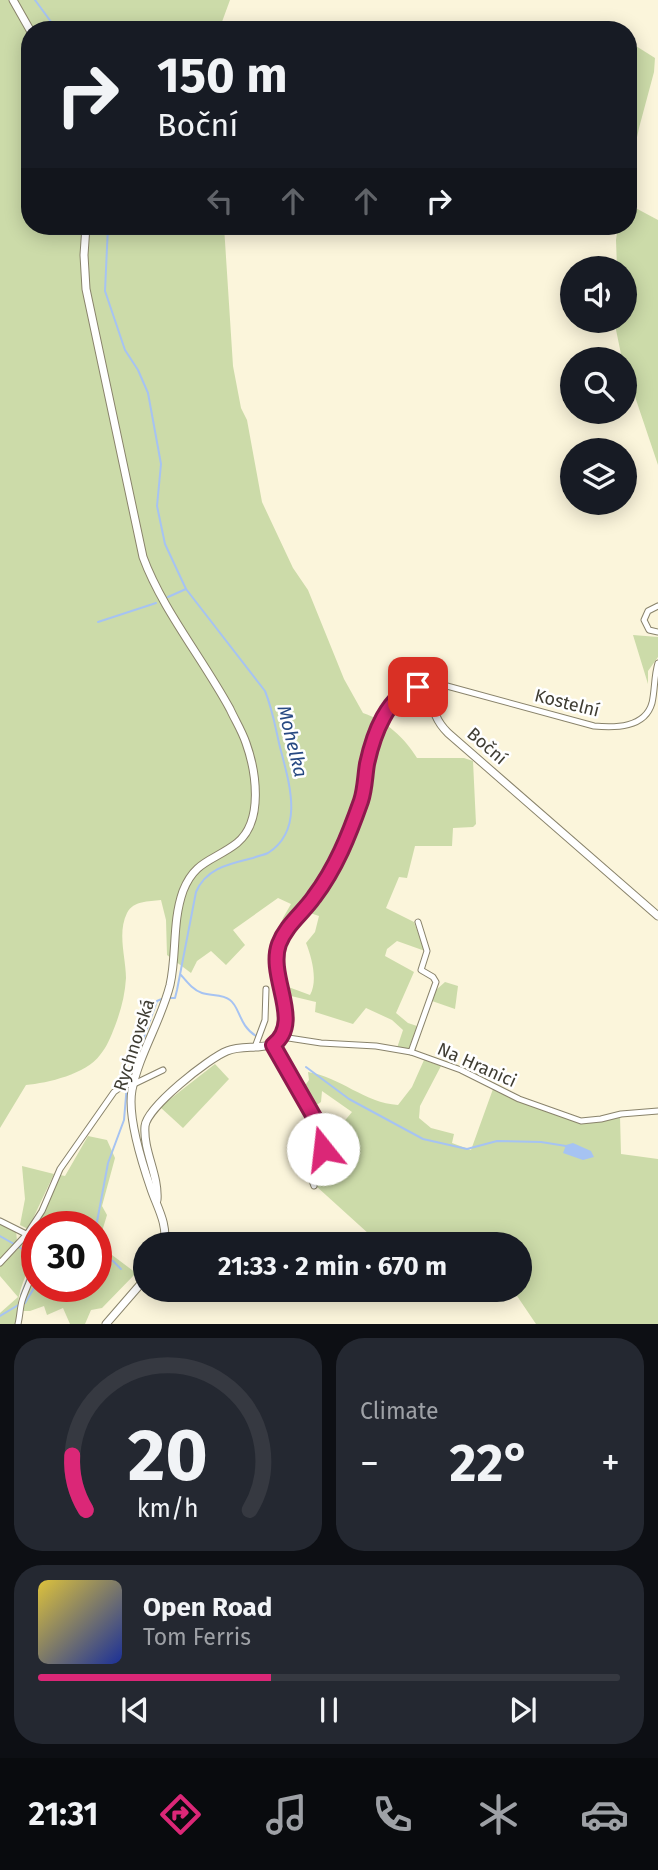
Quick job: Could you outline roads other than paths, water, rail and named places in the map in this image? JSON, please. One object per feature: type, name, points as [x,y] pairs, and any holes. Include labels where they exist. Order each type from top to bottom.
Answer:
[{"type":"street","points":[[13,0],[25,21]]},
{"type":"street","name":"Rychnovská","points":[[85,235],[86,289],[143,557],[155,584],[208,669],[242,732],[253,776],[254,810],[245,834],[236,844],[198,867],[183,893],[177,916],[165,1002],[129,1084],[131,1111],[149,1186],[165,1232]]},
{"type":"street","points":[[658,606],[648,611],[644,620],[649,630],[658,632]]},
{"type":"street","name":"Kostelní","points":[[428,691],[447,686],[594,726],[614,727],[638,721],[649,711],[658,663]]},
{"type":"street","points":[[156,1202],[158,1192],[145,1126],[151,1110],[212,1059],[226,1051],[240,1047],[273,1045],[282,1037],[287,1018],[277,972],[279,944],[288,928],[332,871],[363,796],[368,762],[382,722],[395,702],[408,690],[421,687],[428,691]]},
{"type":"street","name":"Boční","points":[[428,691],[439,722],[448,733],[658,916]]},
{"type":"street","points":[[411,1052],[436,982],[421,970],[427,951],[418,922]]},
{"type":"street","points":[[255,1047],[265,1020],[266,989]]},
{"type":"street","name":"Na Hranici","points":[[282,1037],[411,1052],[461,1070],[519,1099],[575,1120],[590,1121],[621,1114],[658,1111]]},
{"type":"street","points":[[273,1045],[322,1133],[320,1162],[311,1178],[314,1186]]},
{"type":"street","points":[[42,1211],[60,1168],[114,1092],[163,1070]]},
{"type":"street","points":[[0,1222],[21,1231]]},
{"type":"street","points":[[0,1263],[21,1240]]},
{"type":"street","points":[[106,1324],[133,1293]]},
{"type":"street","points":[[18,1324],[21,1302]]},
{"type":"water","points":[[573,1143],[591,1151],[594,1157],[583,1160],[563,1153],[566,1145]]},
{"type":"waterway","name":"Mohelka","points":[[35,0],[50,21]]},
{"type":"waterway","name":"Mohelka","points":[[108,235],[105,291],[125,350],[148,393],[161,464],[157,506],[165,544],[186,589],[265,691],[291,801],[291,816],[280,842],[266,854],[219,868],[200,884],[196,892],[175,998],[170,998]]},
{"type":"waterway","points":[[168,597],[186,589]]},
{"type":"waterway","points":[[98,622],[156,603]]},
{"type":"waterway","points":[[181,975],[199,992],[230,1000],[246,1027],[256,1036]]},
{"type":"waterway","name":"Mohelka","points":[[99,1211],[108,1163],[124,1120],[127,1084],[157,1001],[164,998]]},
{"type":"waterway","points":[[306,1067],[349,1099],[423,1139],[467,1149],[497,1141],[541,1142],[566,1146]]},
{"type":"waterway","points":[[0,1236],[14,1244]]},
{"type":"waterway","points":[[112,1261],[121,1269]]},
{"type":"waterway","name":"Mohelka","points":[[0,1316],[20,1304]]}]
